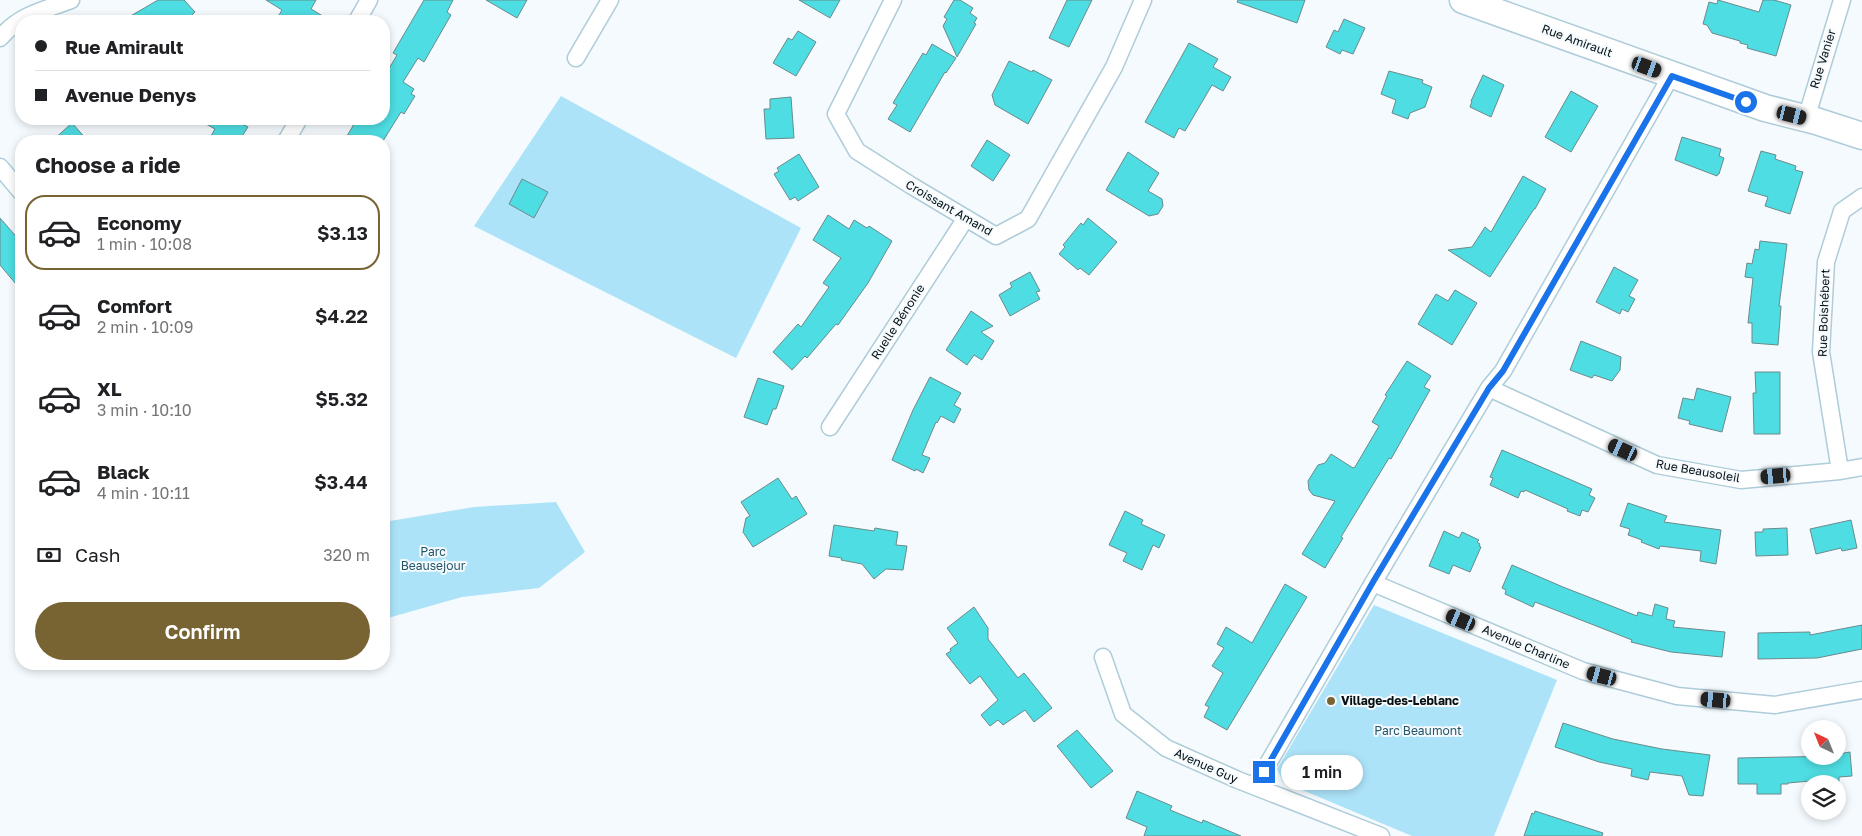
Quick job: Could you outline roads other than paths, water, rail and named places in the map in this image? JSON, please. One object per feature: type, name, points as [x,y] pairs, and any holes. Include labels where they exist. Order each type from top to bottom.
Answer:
[{"type":"main road","name":"Rue Amirault","points":[[1463,0],[1765,108],[1862,136]]},
{"type":"street","points":[[28,15],[71,0]]},
{"type":"street","points":[[360,15],[369,0]]},
{"type":"street","points":[[576,58],[610,0]]},
{"type":"street","name":"Croissant Amand","points":[[893,0],[836,114],[857,151],[996,236],[1028,219],[1114,67],[1143,0]]},
{"type":"street","name":"Rue Vanier","points":[[1806,119],[1842,0]]},
{"type":"street","points":[[0,38],[15,24]]},
{"type":"street","points":[[1256,786],[1373,582],[1489,388],[1503,371],[1672,76]]},
{"type":"street","points":[[0,166],[15,185]]},
{"type":"street","name":"Rue Boishébert","points":[[1840,471],[1820,352],[1826,262],[1842,211],[1862,197]]},
{"type":"street","name":"Ruelle Bénonie","points":[[830,427],[966,218]]},
{"type":"street","name":"Rue Beausoleil","points":[[1489,388],[1657,465],[1741,480],[1840,471],[1862,467]]},
{"type":"street","name":"Avenue Charline","points":[[1373,582],[1583,671],[1677,696],[1775,705],[1862,690]]},
{"type":"street","name":"Avenue Guy","points":[[1103,657],[1123,714],[1166,748],[1238,780],[1381,836]]},
{"type":"place","name":"Village-des-Leblanc","points":[[1331,701]]},
{"type":"park label","name":"Parc Beausejour","points":[[433,559]]},
{"type":"park label","name":"Parc Beaumont","points":[[1418,731]]}]
